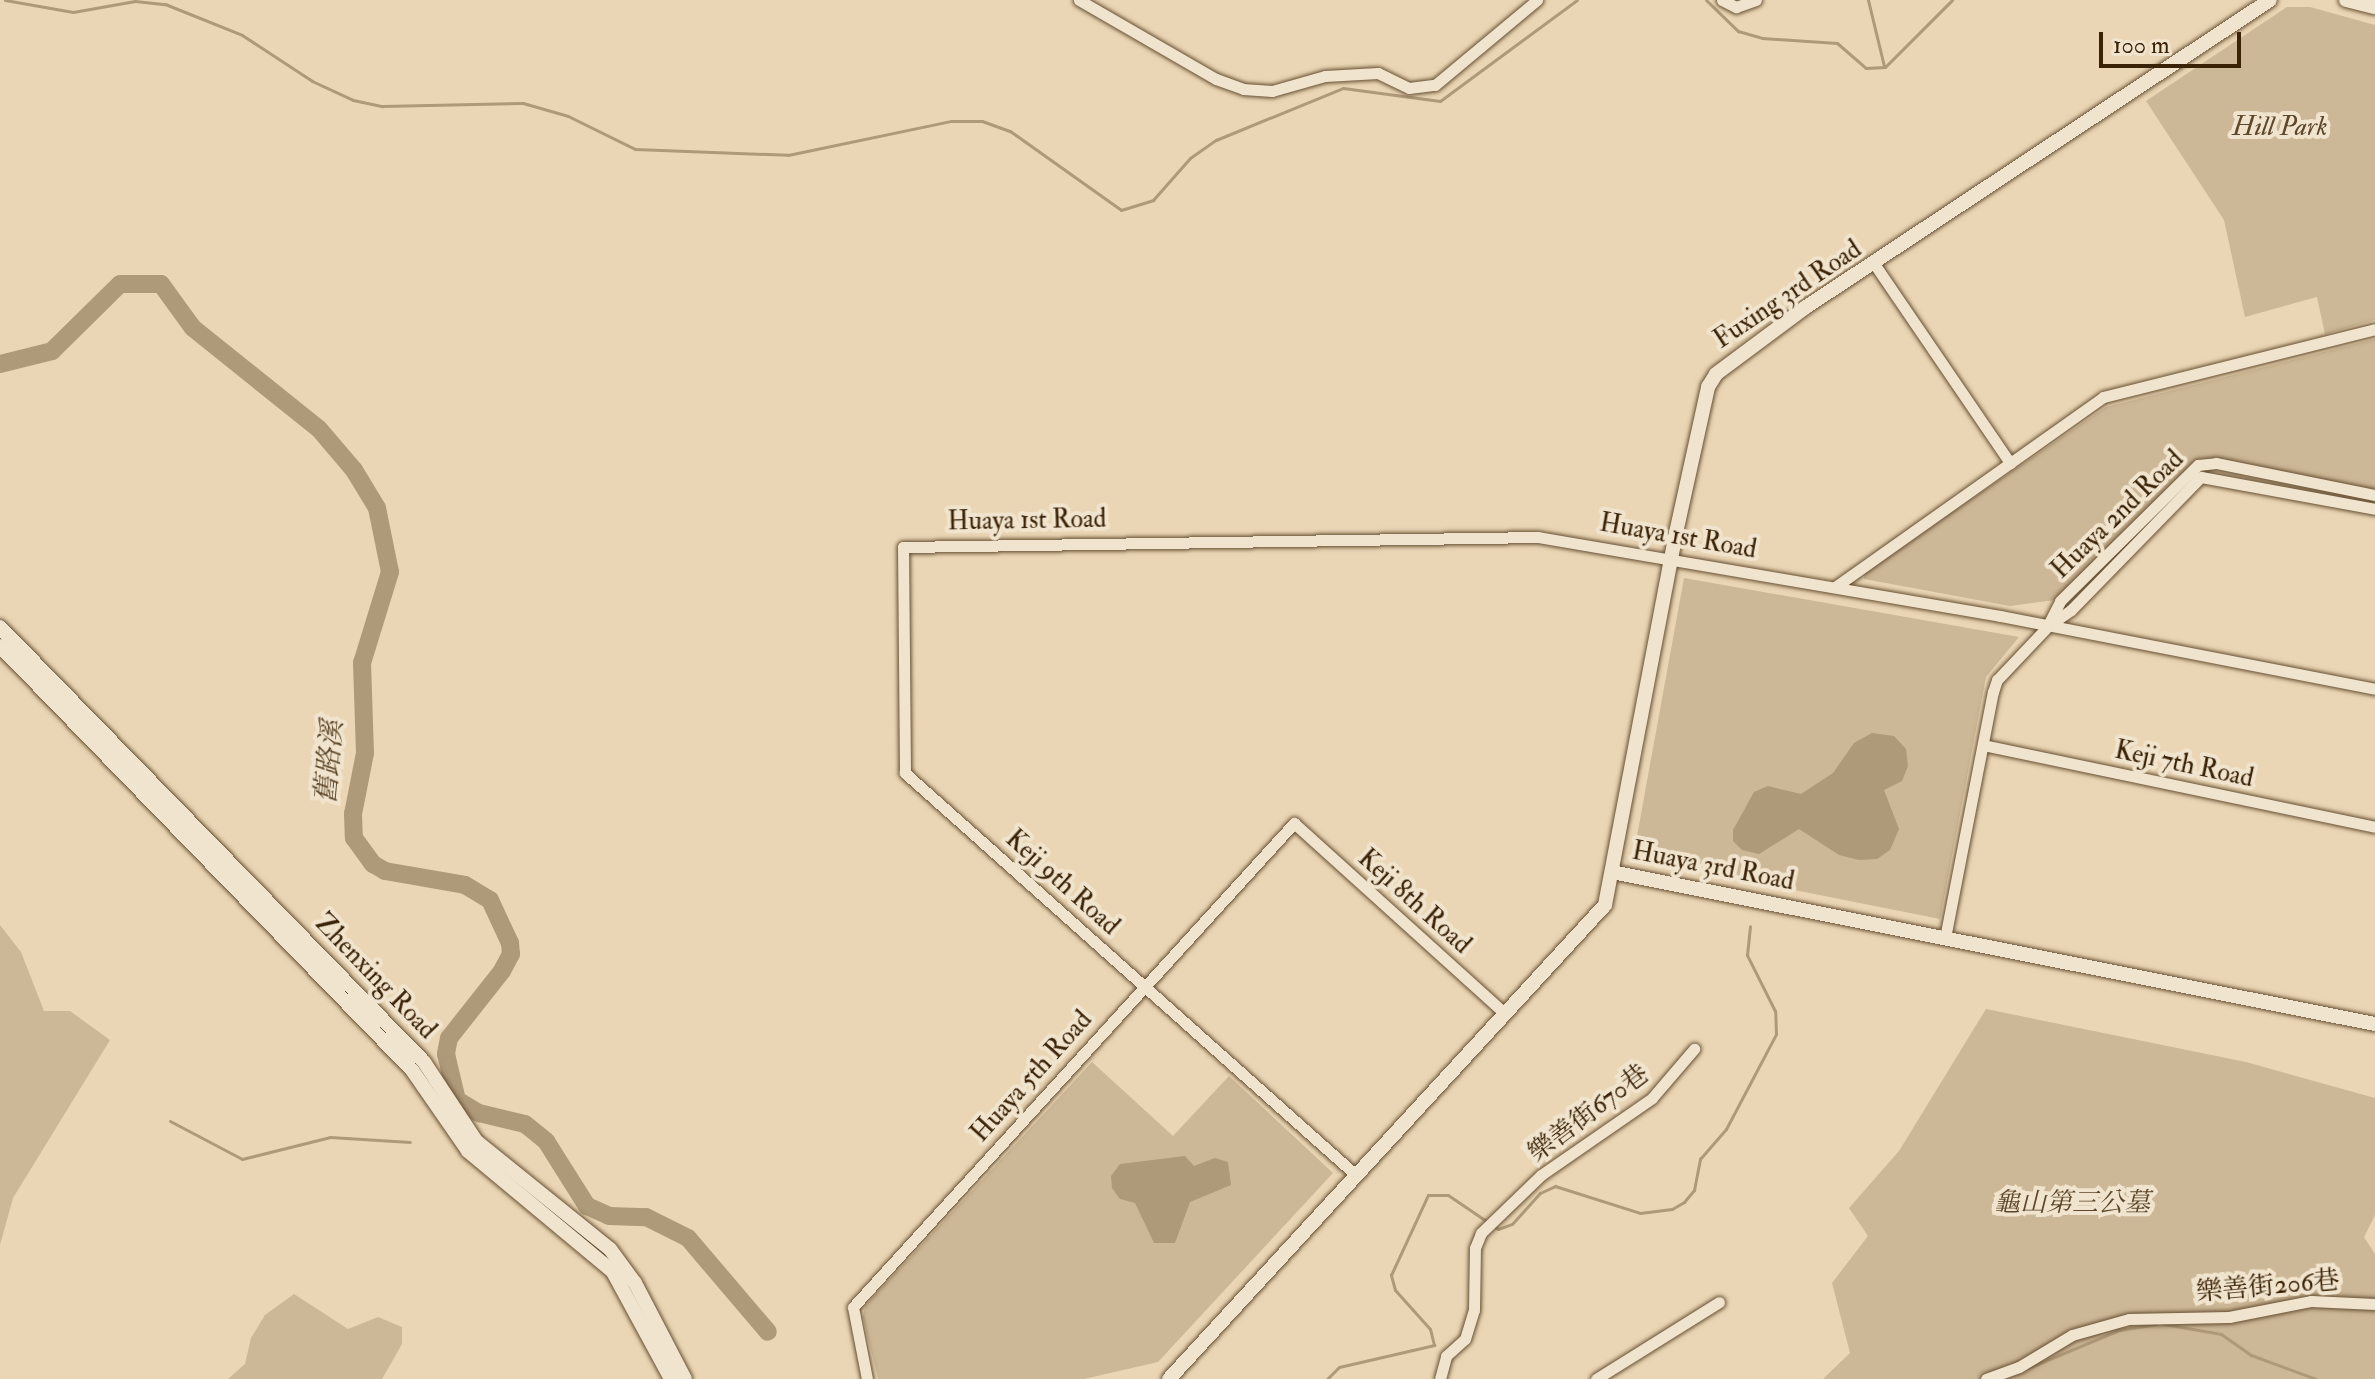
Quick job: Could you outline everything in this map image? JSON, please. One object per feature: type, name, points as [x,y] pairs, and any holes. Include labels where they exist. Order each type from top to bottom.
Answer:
[{"type":"street","points":[[1079,0],[1189,66],[1243,89],[1272,91],[1325,76],[1378,73],[1423,89],[1435,85],[1537,0]]},
{"type":"street","points":[[1722,0],[1736,7],[1756,0]]},
{"type":"street","name":"Fuxing 3rd Road","points":[[1612,872],[1671,558],[1708,387],[1716,374],[1806,307],[1875,265],[2270,0]]},
{"type":"street","points":[[2346,0],[2375,7]]},
{"type":"street","points":[[1875,265],[2010,463]]},
{"type":"street","points":[[1835,587],[2103,397],[2375,329]]},
{"type":"street","name":"Huaya 2nd Road","points":[[2048,626],[2060,601],[2198,465],[2216,463],[2375,495]]},
{"type":"street","name":"Huaya 2nd Road","points":[[1945,938],[1997,680],[2048,626],[2071,610],[2201,477],[2375,509]]},
{"type":"street","name":"Huaya 1st Road","points":[[903,547],[1538,537],[2000,616],[2375,689]]},
{"type":"street","name":"Keji 9th Road","points":[[903,547],[905,773],[1357,1176]]},
{"type":"street","name":"Zhenxing Road","points":[[0,627],[412,1070],[468,1151],[613,1272],[671,1379]]},
{"type":"street","name":"Zhenxing Road","points":[[0,646],[424,1062],[476,1141],[610,1249],[635,1283],[685,1379]]},
{"type":"street","name":"Keji 7th Road","points":[[1983,745],[2375,827]]},
{"type":"street","name":"Huaya 5th Road","points":[[867,1379],[853,1307],[1294,823]]},
{"type":"street","name":"Keji 8th Road","points":[[1294,823],[1504,1013]]},
{"type":"street","name":"Huaya 3rd Road","points":[[1169,1379],[1504,1013],[1602,911],[1612,872],[2375,1024]]},
{"type":"street","name":"樂善街670巷","points":[[1440,1379],[1446,1356],[1465,1339],[1474,1310],[1475,1248],[1481,1233],[1541,1175],[1652,1098],[1694,1049]]},
{"type":"street","name":"樂善街206巷","points":[[1986,1379],[2019,1367],[2072,1335],[2129,1319],[2229,1317],[2311,1301],[2375,1304]]},
{"type":"street","points":[[1596,1379],[1719,1302]]},
{"type":"green space","name":"Hill Park","points":[[2287,7],[2310,7],[2375,25],[2375,320],[2325,334],[2317,297],[2245,317],[2224,220],[2146,101]]},
{"type":"green space","points":[[2375,339],[2375,491],[2199,460],[2055,600],[2010,606],[1864,579],[1865,572],[2106,407]]},
{"type":"green space","points":[[1684,578],[2019,637],[1986,677],[1940,919],[1633,858]]},
{"type":"green space","points":[[0,925],[21,952],[44,1011],[70,1011],[110,1040],[13,1198],[0,1245]]},
{"type":"green space","name":"龜山第三公墓","points":[[1986,1009],[2246,1062],[2375,1098],[2375,1215],[2364,1237],[2375,1254],[2375,1379],[1823,1379],[1850,1353],[1832,1283],[1868,1236],[1849,1208],[1899,1151]]},
{"type":"green space","points":[[1092,1062],[1173,1136],[1229,1076],[1333,1173],[1158,1362],[1084,1379],[878,1379],[863,1317],[865,1306]]},
{"type":"green space","points":[[294,1294],[348,1329],[378,1317],[402,1327],[402,1344],[382,1379],[228,1379],[245,1364],[251,1338],[265,1315]]},
{"type":"shaded area","points":[[1872,733],[1894,736],[1906,749],[1908,766],[1902,781],[1884,790],[1899,829],[1890,850],[1877,859],[1859,860],[1839,855],[1799,829],[1759,854],[1742,850],[1733,841],[1733,830],[1754,792],[1768,786],[1801,794],[1833,773],[1854,743]]},
{"type":"shaded area","points":[[1185,1156],[1194,1166],[1215,1158],[1228,1162],[1231,1185],[1190,1202],[1175,1243],[1154,1243],[1135,1203],[1120,1199],[1112,1188],[1111,1176],[1120,1164]]},
{"type":"waterway","points":[[5,0],[73,12],[135,1],[165,4],[242,35],[312,81],[353,100],[382,106],[523,103],[568,116],[635,149],[788,155],[951,121],[982,121],[1010,131],[1121,210],[1153,200],[1190,158],[1216,140],[1343,88],[1440,101],[1577,0]]},
{"type":"waterway","points":[[1706,0],[1738,31],[1762,38],[1837,43],[1866,68],[1885,67],[1952,0]]},
{"type":"waterway","points":[[1868,0],[1884,66]]},
{"type":"waterway","name":"舊路溪","points":[[0,364],[52,351],[120,284],[161,284],[193,328],[319,429],[354,470],[377,508],[390,572],[362,663],[365,753],[353,814],[354,838],[373,864],[385,871],[465,885],[490,900],[510,943],[511,954],[502,971],[449,1038],[446,1054],[457,1100],[479,1113],[525,1124],[546,1141],[587,1206],[609,1216],[646,1217],[688,1238],[768,1332]]},
{"type":"waterway","points":[[1327,1379],[1339,1367],[1434,1345],[1430,1329],[1395,1290],[1391,1275],[1428,1195],[1448,1195],[1498,1229],[1512,1224],[1540,1193],[1555,1186],[1640,1213],[1672,1209],[1684,1202],[1694,1190],[1700,1159],[1726,1129],[1776,1034],[1775,1011],[1747,955],[1750,926]]},
{"type":"waterway","points":[[170,1121],[242,1159],[330,1137],[410,1142]]},
{"type":"waterway","points":[[2028,1368],[2119,1330],[2156,1324]]},
{"type":"waterway","points":[[2164,1324],[2221,1334],[2251,1355],[2316,1379]]}]
